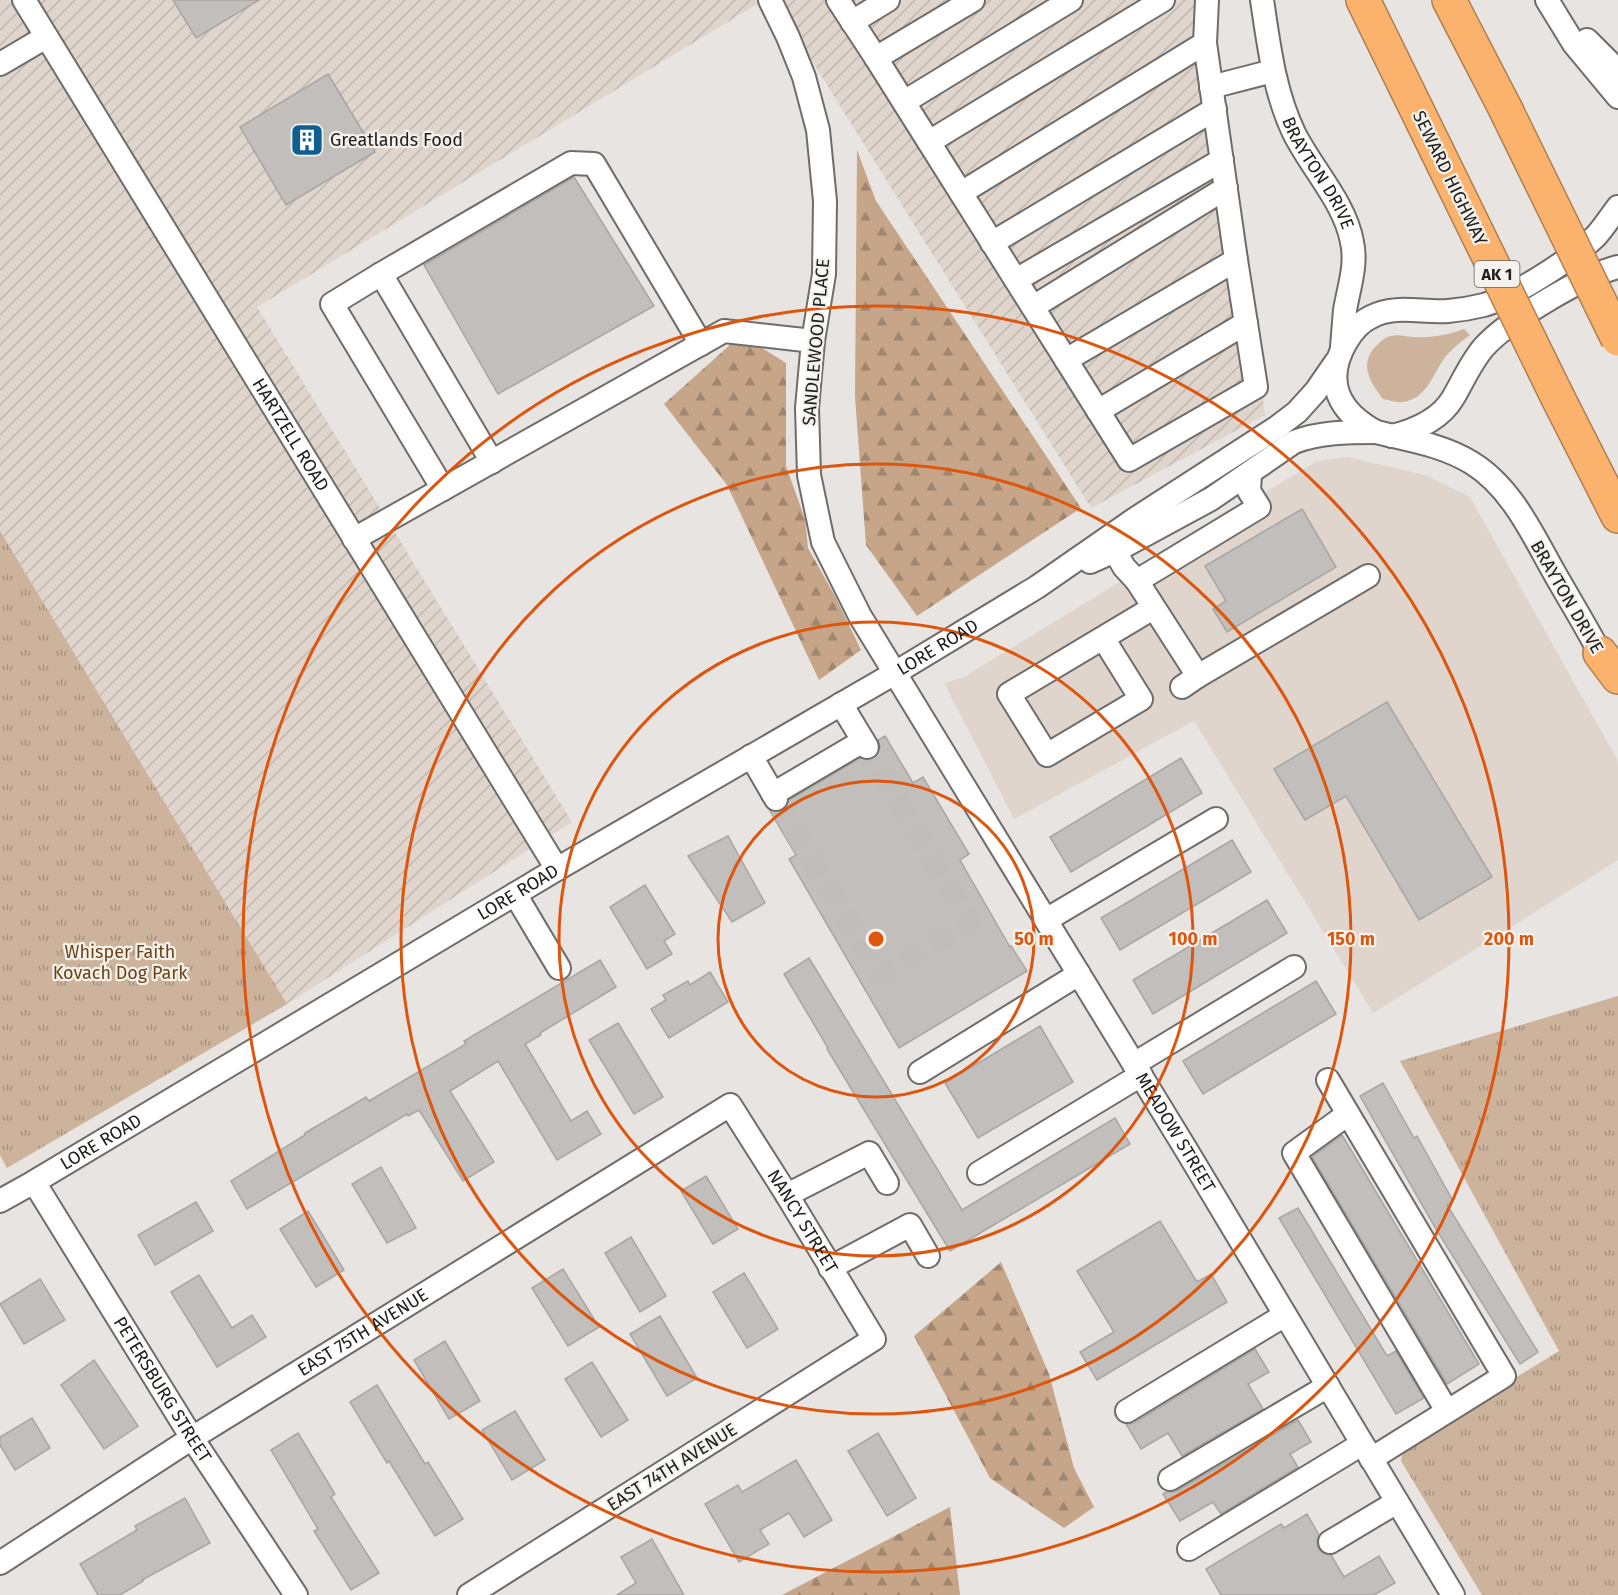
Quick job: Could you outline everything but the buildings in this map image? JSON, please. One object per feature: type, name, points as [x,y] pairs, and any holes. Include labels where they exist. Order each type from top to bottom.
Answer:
[{"type":"highway","name":"SEWARD HIGHWAY","points":[[1363,0],[1618,516]]},
{"type":"highway","points":[[1449,0],[1505,108],[1618,339]]},
{"type":"street","name":"HARTZELL ROAD","points":[[24,0],[557,869]]},
{"type":"street","name":"SANDLEWOOD PLACE","points":[[770,0],[804,78],[818,130],[825,201],[824,274],[813,341],[807,408],[809,475],[823,542],[860,616],[895,673]]},
{"type":"street","points":[[838,0],[1128,460],[1256,387],[1205,43],[1207,0]]},
{"type":"street","points":[[852,22],[888,0]]},
{"type":"street","points":[[876,58],[973,0]]},
{"type":"street","points":[[904,102],[1071,0]]},
{"type":"street","points":[[929,142],[1163,0]]},
{"type":"street","name":"BRAYTON DRIVE","points":[[1262,0],[1273,71],[1294,133],[1342,212],[1351,235],[1354,260],[1334,382],[1341,401],[1358,421],[1384,434],[1449,451],[1474,464],[1500,487],[1517,510],[1609,665],[1618,691]]},
{"type":"street","points":[[1547,0],[1574,44],[1618,97]]},
{"type":"street","points":[[1552,0],[1618,71]]},
{"type":"street","points":[[0,64],[46,37]]},
{"type":"street","points":[[961,193],[1205,43]]},
{"type":"street","points":[[992,243],[1213,98],[1273,71]]},
{"type":"street","points":[[1016,280],[1222,160]]},
{"type":"street","points":[[443,489],[333,304],[571,163],[594,164],[701,344]]},
{"type":"street","points":[[1033,308],[1227,188]]},
{"type":"street","name":"LORE ROAD","points":[[0,1201],[557,869],[895,673],[1037,586],[1298,412],[1317,391],[1349,336],[1371,316],[1397,310],[1427,312],[1485,305],[1546,273],[1581,249],[1597,235],[1618,207]]},
{"type":"street","points":[[1066,360],[1236,260]]},
{"type":"street","points":[[1384,434],[1413,430],[1442,412],[1454,398],[1474,360],[1502,330],[1564,291],[1605,270],[1618,267]]},
{"type":"street","points":[[381,274],[492,462]]},
{"type":"street","points":[[1098,411],[1246,322]]},
{"type":"street","points":[[354,539],[724,332],[813,341]]},
{"type":"street","name":"LORE ROAD","points":[[1037,586],[1115,551],[1192,510],[1285,448],[1305,438],[1323,434],[1384,434]]},
{"type":"street","points":[[1137,581],[1259,507],[1249,491],[1250,473]]},
{"type":"street","points":[[1115,551],[1153,608],[1190,682],[1368,576]]},
{"type":"street","points":[[1103,638],[1141,699],[1047,755],[1009,694],[1153,608]]},
{"type":"street","name":"MEADOW STREET","points":[[895,673],[1453,1595]]},
{"type":"street","points":[[751,756],[774,797],[865,744],[841,704]]},
{"type":"street","points":[[1046,920],[1216,819]]},
{"type":"street","points":[[515,894],[559,968]]},
{"type":"street","points":[[979,1173],[1294,967]]},
{"type":"street","points":[[920,1072],[1079,975]]},
{"type":"street","points":[[1189,1550],[1367,1451],[1448,1411],[1504,1376],[1328,1080]]},
{"type":"street","name":"NANCY STREET","points":[[730,1105],[874,1339]]},
{"type":"street","name":"EAST 75TH AVENUE","points":[[0,1563],[192,1438],[730,1105]]},
{"type":"street","points":[[1348,1114],[1294,1153],[1448,1411]]},
{"type":"street","points":[[787,1195],[869,1153],[886,1183]]},
{"type":"street","name":"PETERSBURG STREET","points":[[34,1182],[192,1438],[296,1595]]},
{"type":"street","points":[[830,1268],[910,1225],[928,1256]]},
{"type":"street","points":[[1127,1411],[1285,1315]]},
{"type":"street","name":"EAST 74TH AVENUE","points":[[470,1595],[874,1339]]},
{"type":"street","points":[[1170,1479],[1328,1386]]},
{"type":"street","points":[[1330,1542],[1397,1502]]},
{"type":"shaded area","points":[[0,0],[764,0],[257,307],[572,822],[287,1004],[0,531]]},
{"type":"shaded area","points":[[774,0],[1206,0],[1265,415],[1091,508]]},
{"type":"shaded area","points":[[1348,457],[1425,475],[1470,497],[1618,761],[1618,860],[1373,1013],[1194,721],[1014,819],[944,683],[964,677],[1317,461]]},
{"type":"green space","points":[[857,150],[876,201],[1081,508],[917,616],[866,545],[855,397]]},
{"type":"green space","points":[[1464,329],[1470,335],[1446,357],[1417,397],[1402,402],[1383,399],[1371,380],[1367,366],[1371,353],[1381,341],[1394,335],[1433,336]]},
{"type":"green space","points":[[741,335],[786,363],[786,466],[805,519],[808,548],[861,650],[819,680],[727,485],[664,404]]},
{"type":"green space","name":"Whisper Faith Kovach Dog Park","points":[[0,531],[287,1004],[7,1168],[0,1155]]},
{"type":"green space","points":[[1618,996],[1618,1595],[1482,1595],[1401,1461],[1404,1446],[1559,1351],[1400,1061]]},
{"type":"green space","points":[[1001,1262],[1049,1374],[1074,1468],[1094,1507],[1064,1528],[990,1478],[914,1336]]},
{"type":"green space","points":[[950,1507],[960,1595],[782,1595]]},
{"type":"tunnel","points":[[776,799],[880,975],[969,922],[867,747]]},
{"type":"place","name":"Greatlands Food","points":[[307,140]]}]
